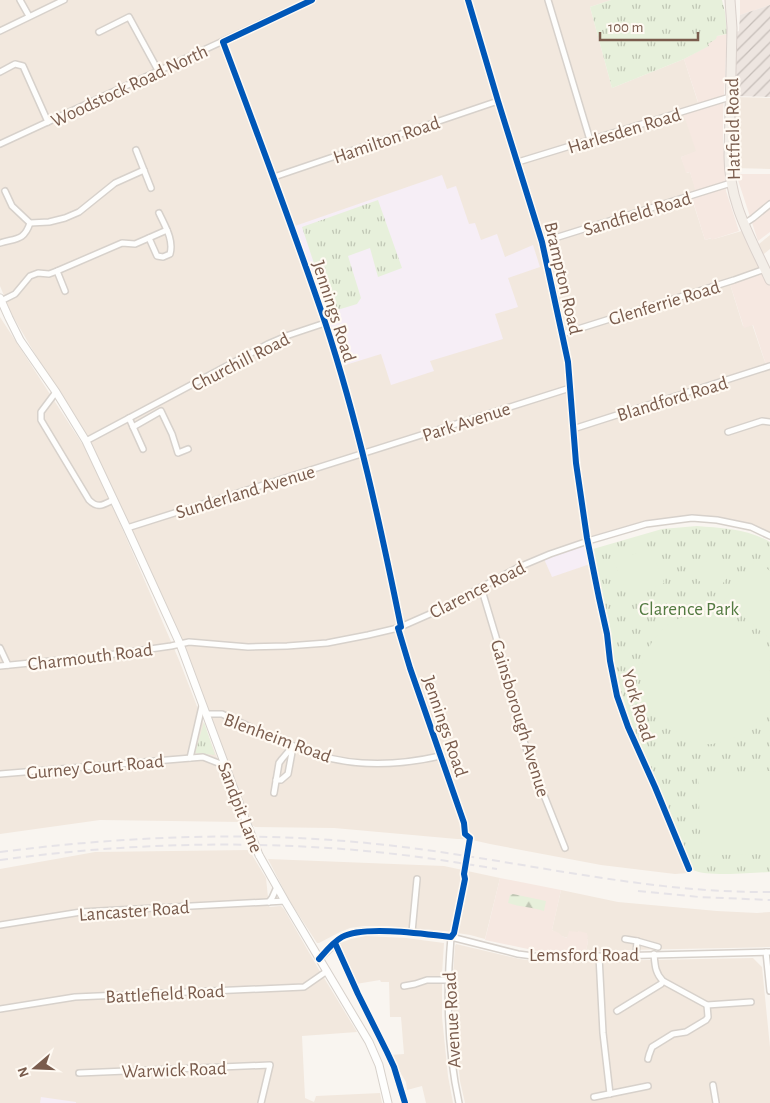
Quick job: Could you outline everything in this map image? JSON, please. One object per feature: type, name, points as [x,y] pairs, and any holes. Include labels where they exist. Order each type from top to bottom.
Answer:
[{"type":"main road","name":"Hatfield Road","points":[[730,0],[732,28],[729,165],[731,183],[743,224],[770,280]]},
{"type":"street","points":[[20,0],[29,16]]},
{"type":"street","points":[[0,31],[64,0]]},
{"type":"street","name":"Woodstock Road North","points":[[0,144],[312,0]]},
{"type":"street","name":"Brampton Road","points":[[468,0],[542,242],[568,362],[576,464],[588,541]]},
{"type":"street","points":[[548,0],[590,140]]},
{"type":"street","points":[[99,32],[132,15],[159,72]]},
{"type":"street","name":"Jennings Road","points":[[223,42],[274,177],[325,323],[362,454],[410,668],[464,822],[466,834]]},
{"type":"street","points":[[0,72],[15,64],[23,66],[48,122]]},
{"type":"street","name":"Harlesden Road","points":[[518,162],[730,97]]},
{"type":"street","name":"Hamilton Road","points":[[274,177],[498,101]]},
{"type":"street","points":[[136,150],[151,188]]},
{"type":"street","points":[[5,191],[12,206],[30,223],[49,222],[79,212],[115,183],[144,170]]},
{"type":"street","name":"Sandfield Road","points":[[542,242],[731,183]]},
{"type":"street","points":[[743,224],[770,204]]},
{"type":"street","points":[[149,238],[157,256],[163,257],[170,254],[172,247],[159,213]]},
{"type":"street","points":[[0,243],[20,238],[27,232],[30,223]]},
{"type":"street","points":[[1,299],[15,294],[30,276],[38,273],[49,274],[122,243],[136,244],[167,230]]},
{"type":"street","name":"Glenferrie Road","points":[[562,334],[742,278],[765,269]]},
{"type":"street","points":[[57,271],[65,291]]},
{"type":"street","name":"Sandpit Lane","points":[[1,299],[20,340],[56,392],[86,441],[180,644],[259,855],[373,1051],[379,1066],[388,1103]]},
{"type":"street","name":"Churchill Road","points":[[86,441],[268,344],[325,323]]},
{"type":"street","name":"Blandford Road","points":[[573,429],[770,366]]},
{"type":"street","name":"Park Avenue","points":[[362,454],[570,388]]},
{"type":"street","points":[[56,392],[41,412],[41,420],[90,500],[94,504],[101,506],[113,500]]},
{"type":"street","points":[[157,403],[172,434],[178,453],[188,449]]},
{"type":"street","points":[[133,427],[161,411]]},
{"type":"street","points":[[129,418],[143,449]]},
{"type":"street","points":[[728,432],[762,421],[770,422]]},
{"type":"street","name":"Sunderland Avenue","points":[[127,528],[362,454]]},
{"type":"street","name":"Clarence Road","points":[[180,644],[190,642],[248,647],[327,643],[400,627],[438,610],[534,561],[588,541],[646,524],[692,518],[731,522],[751,527],[770,536]]},
{"type":"street","name":"York Road","points":[[588,541],[607,634],[617,696],[634,743],[655,786],[689,869]]},
{"type":"street","name":"Gainsborough Avenue","points":[[481,587],[528,755],[565,848]]},
{"type":"street","name":"Charmouth Road","points":[[0,666],[101,656],[180,644]]},
{"type":"street","points":[[0,648],[8,665]]},
{"type":"street","name":"Gurney Court Road","points":[[190,758],[202,706]]},
{"type":"street","name":"Blenheim Road","points":[[206,715],[222,714],[293,746],[320,755],[352,761],[394,763],[440,756]]},
{"type":"street","points":[[276,780],[280,780],[288,774],[293,746]]},
{"type":"street","points":[[274,793],[279,763],[293,746]]},
{"type":"street","name":"Gurney Court Road","points":[[0,774],[203,757],[226,766]]},
{"type":"street","points":[[412,932],[416,879]]},
{"type":"street","points":[[268,902],[277,887]]},
{"type":"street","name":"Lancaster Road","points":[[0,925],[81,912],[285,901]]},
{"type":"street","name":"Lemsford Road","points":[[319,958],[343,936],[368,931],[412,932],[451,937],[533,956],[570,957],[768,952]]},
{"type":"street","name":"Avenue Road","points":[[451,937],[447,980],[449,1039],[459,1103]]},
{"type":"street","points":[[625,939],[658,947]]},
{"type":"street","points":[[636,955],[637,941]]},
{"type":"street","points":[[768,952],[770,991]]},
{"type":"street","points":[[654,954],[656,972],[662,981],[707,1005],[751,1002]]},
{"type":"street","points":[[599,956],[603,1033],[610,1094]]},
{"type":"street","name":"Battlefield Road","points":[[0,1009],[75,997],[304,987],[327,971]]},
{"type":"street","points":[[404,986],[427,980],[447,980]]},
{"type":"street","points":[[617,1011],[662,981]]},
{"type":"street","points":[[648,1058],[652,1047],[674,1034],[686,1032],[706,1020],[708,1017],[707,1005]]},
{"type":"street","name":"Warwick Road","points":[[79,1073],[270,1065],[261,1103]]},
{"type":"street","points":[[712,1085],[716,1103]]},
{"type":"street","points":[[594,1097],[648,1086]]},
{"type":"shaded area","points":[[0,0],[611,0],[590,7],[612,88],[684,59],[700,109],[696,152],[681,157],[687,173],[690,172],[697,193],[691,196],[705,240],[745,230],[763,269],[729,281],[743,326],[752,324],[767,368],[770,367],[770,536],[751,527],[692,518],[646,524],[588,541],[606,633],[615,695],[688,873],[675,874],[601,865],[468,839],[334,828],[255,827],[246,821],[180,644],[86,441],[11,313],[0,286]]},
{"type":"shaded area","points":[[740,0],[770,0],[770,5],[740,15]]},
{"type":"shaded area","points":[[770,5],[770,97],[734,96],[736,32],[739,31],[740,15]]},
{"type":"shaded area","points":[[727,34],[723,114],[726,191],[739,231],[712,240],[711,238],[705,240],[692,198],[697,196],[690,172],[686,173],[681,157],[696,151],[683,113],[700,108],[684,59],[708,46],[717,36]]},
{"type":"shaded area","points":[[732,97],[770,98],[770,169],[731,168]]},
{"type":"shaded area","points":[[736,174],[770,174],[770,232],[758,241]]},
{"type":"shaded area","points":[[442,175],[447,189],[456,186],[469,224],[475,223],[481,240],[497,234],[505,257],[533,245],[540,267],[508,278],[518,307],[495,314],[503,339],[430,361],[434,371],[391,385],[381,354],[339,367],[292,227]]},
{"type":"shaded area","points":[[770,235],[770,249],[759,258],[754,248]]},
{"type":"shaded area","points":[[765,272],[770,283],[770,367],[767,368],[753,325],[744,328],[730,284]]},
{"type":"shaded area","points":[[0,317],[92,459],[179,660],[242,822],[100,820],[0,834]]},
{"type":"shaded area","points":[[587,544],[590,564],[552,577],[544,559]]},
{"type":"shaded area","points":[[249,850],[266,878],[269,907],[281,906],[284,909],[357,1032],[302,1036],[305,1098],[314,1102],[316,1096],[380,1093],[382,1103],[0,1103],[0,869],[95,852]]},
{"type":"shaded area","points":[[268,859],[444,866],[500,878],[485,939],[445,931],[364,926],[350,928],[317,943],[289,900]]},
{"type":"shaded area","points":[[500,878],[561,890],[552,930],[567,938],[569,931],[587,933],[586,952],[542,952],[485,940]]},
{"type":"shaded area","points":[[561,890],[618,902],[717,911],[770,912],[770,947],[586,952],[588,940],[578,932],[568,938],[552,930]]},
{"type":"shaded area","points":[[366,936],[406,938],[444,943],[442,1017],[448,1076],[453,1103],[426,1103],[422,1086],[407,1090],[406,1082],[390,1055],[404,1054],[401,1017],[390,1017],[389,982],[381,982],[380,980],[356,984],[339,946],[351,939]]},
{"type":"shaded area","points":[[456,944],[520,959],[544,962],[753,958],[762,967],[770,1047],[770,1103],[465,1103],[460,1081],[454,1025],[452,989]]},
{"type":"shaded area","points":[[41,1097],[76,1102],[76,1103],[40,1103]]},
{"type":"green space","points":[[611,0],[722,0],[727,34],[717,36],[716,39],[708,44],[709,46],[684,59],[612,88],[590,7]]},
{"type":"green space","points":[[378,200],[402,268],[378,277],[370,248],[348,256],[361,298],[357,304],[334,311],[328,294],[324,294],[302,227]]},
{"type":"green space","name":"Clarence Park","points":[[697,526],[744,532],[770,542],[770,872],[719,874],[693,870],[632,725],[622,695],[614,660],[609,620],[602,597],[593,549],[662,529]]},
{"type":"green space","points":[[650,547],[664,583],[629,598],[614,563]]},
{"type":"green space","points":[[714,552],[735,568],[715,593],[694,577]]},
{"type":"green space","points":[[756,560],[770,571],[770,639],[724,600]]},
{"type":"green space","points":[[700,611],[726,614],[731,617],[758,639],[769,653],[770,700],[763,714],[753,726],[743,733],[728,740],[712,744],[688,741],[659,716],[645,698],[641,675],[647,652],[660,632],[676,620]]},
{"type":"green space","points":[[204,722],[215,755],[195,753]]},
{"type":"green space","points":[[770,771],[770,854],[715,855],[711,858],[703,852],[700,829],[698,774]]},
{"type":"green space","points":[[510,895],[546,901],[544,911],[508,903]]},
{"type":"railway","points":[[0,852],[151,838],[302,838],[449,853],[586,876],[678,888],[770,892]]},
{"type":"railway","points":[[0,860],[133,847],[266,845],[373,852],[497,869]]},
{"type":"railway","points":[[638,891],[699,897],[770,900]]},
{"type":"cycle path","points":[[312,0],[223,42],[300,252],[337,360],[358,435],[376,512],[401,627],[398,628],[464,823],[465,834],[470,838],[464,874],[465,879],[454,933],[451,937],[395,931],[352,933],[336,941],[319,959]]},
{"type":"cycle path","points":[[468,0],[542,242],[568,362],[576,463],[587,538],[607,634],[617,696],[628,727],[689,869]]},
{"type":"cycle path","points":[[335,943],[394,1067],[405,1103]]}]
